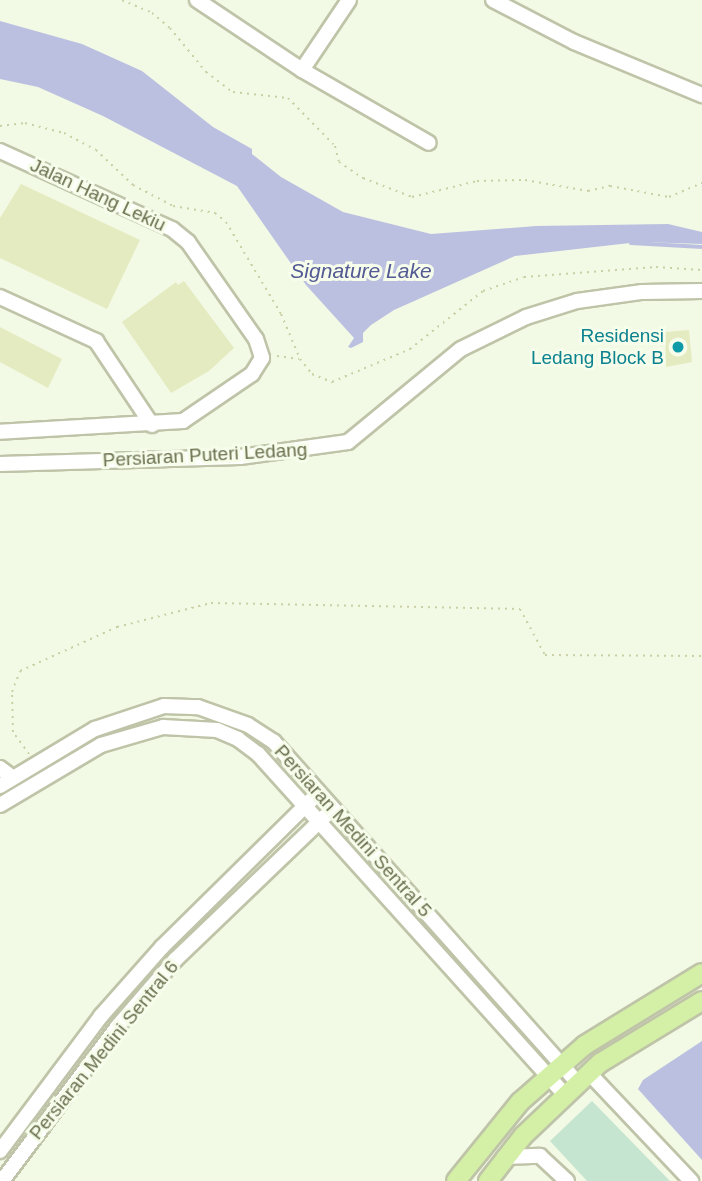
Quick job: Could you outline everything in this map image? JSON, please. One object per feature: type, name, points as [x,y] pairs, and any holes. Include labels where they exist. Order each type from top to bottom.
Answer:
[{"type":"main road","points":[[456,1181],[488,1138],[548,1077],[585,1045],[702,973]]},
{"type":"main road","points":[[488,1181],[504,1157],[577,1083],[649,1030],[702,1001]]},
{"type":"street","points":[[197,0],[302,70],[429,143]]},
{"type":"street","points":[[302,70],[349,0]]},
{"type":"street","points":[[493,0],[575,42],[702,95]]},
{"type":"street","name":"Jalan Hang Lekiu","points":[[0,151],[172,229],[188,242],[256,339],[261,354]]},
{"type":"street","name":"Persiaran Puteri Ledang","points":[[0,464],[240,457],[348,442],[461,349],[526,317],[577,301],[642,292],[702,290]]},
{"type":"street","points":[[0,297],[96,341],[152,425]]},
{"type":"street","points":[[0,432],[152,425],[183,421],[252,374],[260,366],[261,354]]},
{"type":"street","name":"Persiaran Medini Sentral 5","points":[[4,777],[36,764],[95,729],[180,705],[248,724],[274,742],[577,1083]]},
{"type":"street","name":"Persiaran Medini Sentral 5","points":[[0,805],[101,745],[163,727],[188,726],[238,739],[258,754],[320,821],[548,1077],[577,1083]]},
{"type":"street","name":"Persiaran Medini Sentral 6","points":[[0,1151],[86,1035],[162,947],[319,793]]},
{"type":"street","name":"Persiaran Medini Sentral 6","points":[[2,1181],[86,1066],[176,960],[333,808]]},
{"type":"street","points":[[577,1083],[607,1094],[691,1181]]},
{"type":"street","points":[[504,1157],[540,1156],[567,1181]]},
{"type":"path","points":[[0,126],[25,123],[64,133],[96,150],[133,185],[173,206],[215,213],[226,222],[281,314],[300,359],[312,374],[332,382],[349,379],[410,349],[483,291],[524,277],[656,267],[702,270]]},
{"type":"path","points":[[261,354],[300,359]]},
{"type":"path","points":[[36,764],[13,732],[12,692],[20,671],[117,627],[211,603],[520,609],[545,655],[702,656]]},
{"type":"green space","points":[[592,1101],[670,1181],[587,1181],[550,1141]]},
{"type":"water","name":"Signature Lake","points":[[0,21],[82,44],[142,71],[213,127],[252,149],[252,154],[281,177],[343,212],[431,234],[536,226],[668,224],[702,232],[702,244],[639,242],[515,256],[394,310],[371,325],[363,333],[363,342],[351,348],[348,347],[354,338],[306,285],[237,186],[103,116],[38,87],[0,79]]},
{"type":"water","points":[[702,1041],[702,1160],[638,1089],[643,1080]]},
{"type":"building","points":[[21,184],[140,240],[107,309],[0,258],[0,218]]},
{"type":"building","points":[[184,281],[234,348],[209,371],[171,393],[122,322],[176,282],[178,285]]},
{"type":"building","points":[[0,327],[62,359],[48,388],[0,362]]},
{"type":"building","name":"Residensi Ledang Block B","points":[[689,330],[692,362],[666,367],[665,332]]},
{"type":"waterway","points":[[631,243],[702,247]]},
{"type":"place","name":"Residensi Ledang Block B","points":[[678,347]]}]
